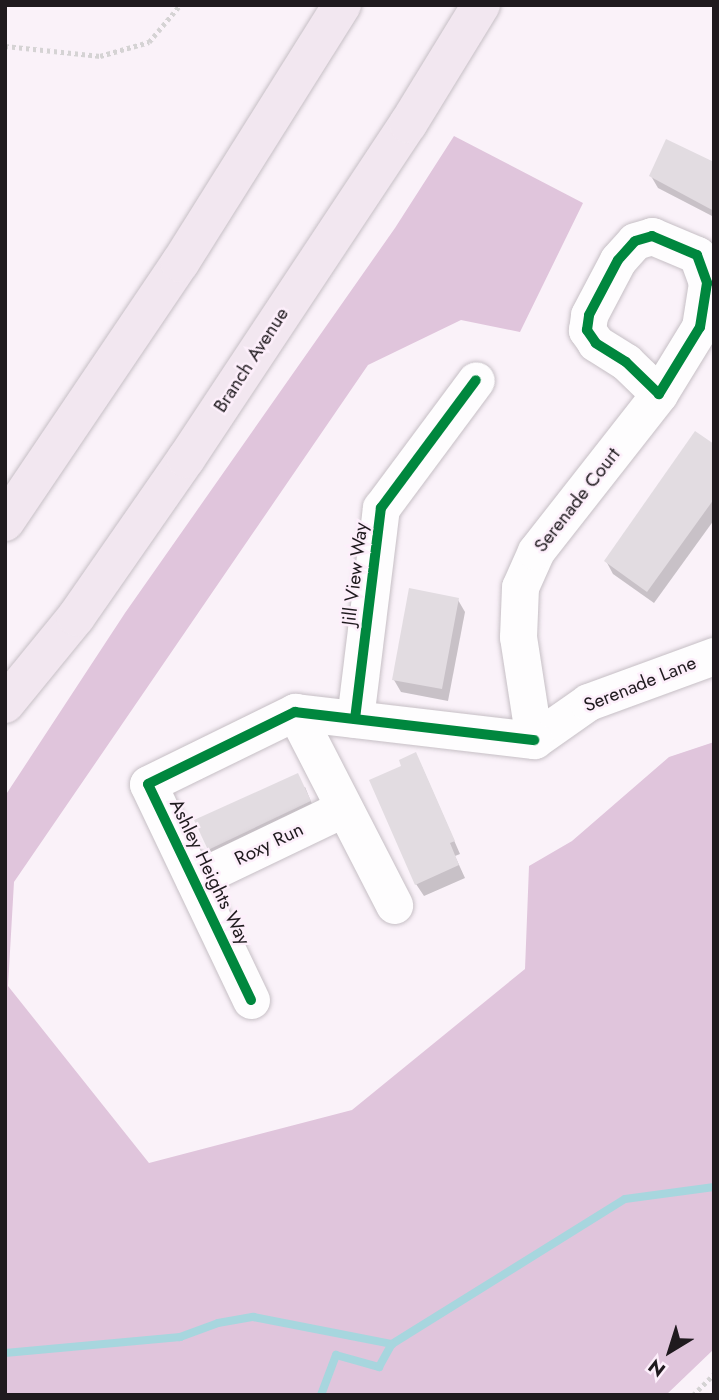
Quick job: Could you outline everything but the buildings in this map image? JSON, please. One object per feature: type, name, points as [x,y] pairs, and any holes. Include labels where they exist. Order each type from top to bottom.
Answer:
[{"type":"highway","points":[[5,522],[165,286],[342,5]]},
{"type":"highway","name":"Branch Avenue","points":[[5,704],[76,617],[186,459],[408,124],[481,5]]},
{"type":"street","name":"Jill View Way","points":[[355,719],[381,508],[476,380]]},
{"type":"street","name":"Serenade Court","points":[[534,740],[518,637],[520,587],[536,551],[659,394]]},
{"type":"street","name":"Serenade Lane","points":[[534,740],[588,702],[714,656]]},
{"type":"street","points":[[295,712],[534,740]]},
{"type":"street","points":[[295,712],[394,905]]},
{"type":"street","name":"Ashley Heights Way","points":[[251,1000],[148,784],[295,712]]},
{"type":"street","name":"Roxy Run","points":[[194,880],[344,808]]},
{"type":"path","points":[[5,46],[100,56],[149,42],[180,5]]},
{"type":"path","points":[[693,1395],[714,1374]]},
{"type":"shaded area","points":[[454,136],[583,203],[520,332],[461,320],[368,365],[14,882],[8,986],[149,1163],[352,1110],[525,969],[529,866],[572,841],[669,757],[714,742],[714,1349],[666,1395],[5,1395],[5,796],[125,613],[395,228]]},
{"type":"waterway","points":[[5,1353],[180,1337],[218,1323],[253,1317],[392,1344],[625,1199],[714,1187]]},
{"type":"waterway","points":[[321,1395],[336,1355],[379,1367],[392,1344]]},
{"type":"cycle path","points":[[652,236],[697,255],[707,283],[700,327],[659,394],[626,362],[596,343],[587,330],[589,315],[618,260],[635,241],[652,236]]},
{"type":"cycle path","points":[[355,719],[381,508],[476,380]]},
{"type":"cycle path","points":[[251,1000],[148,784],[295,712],[534,740]]}]
